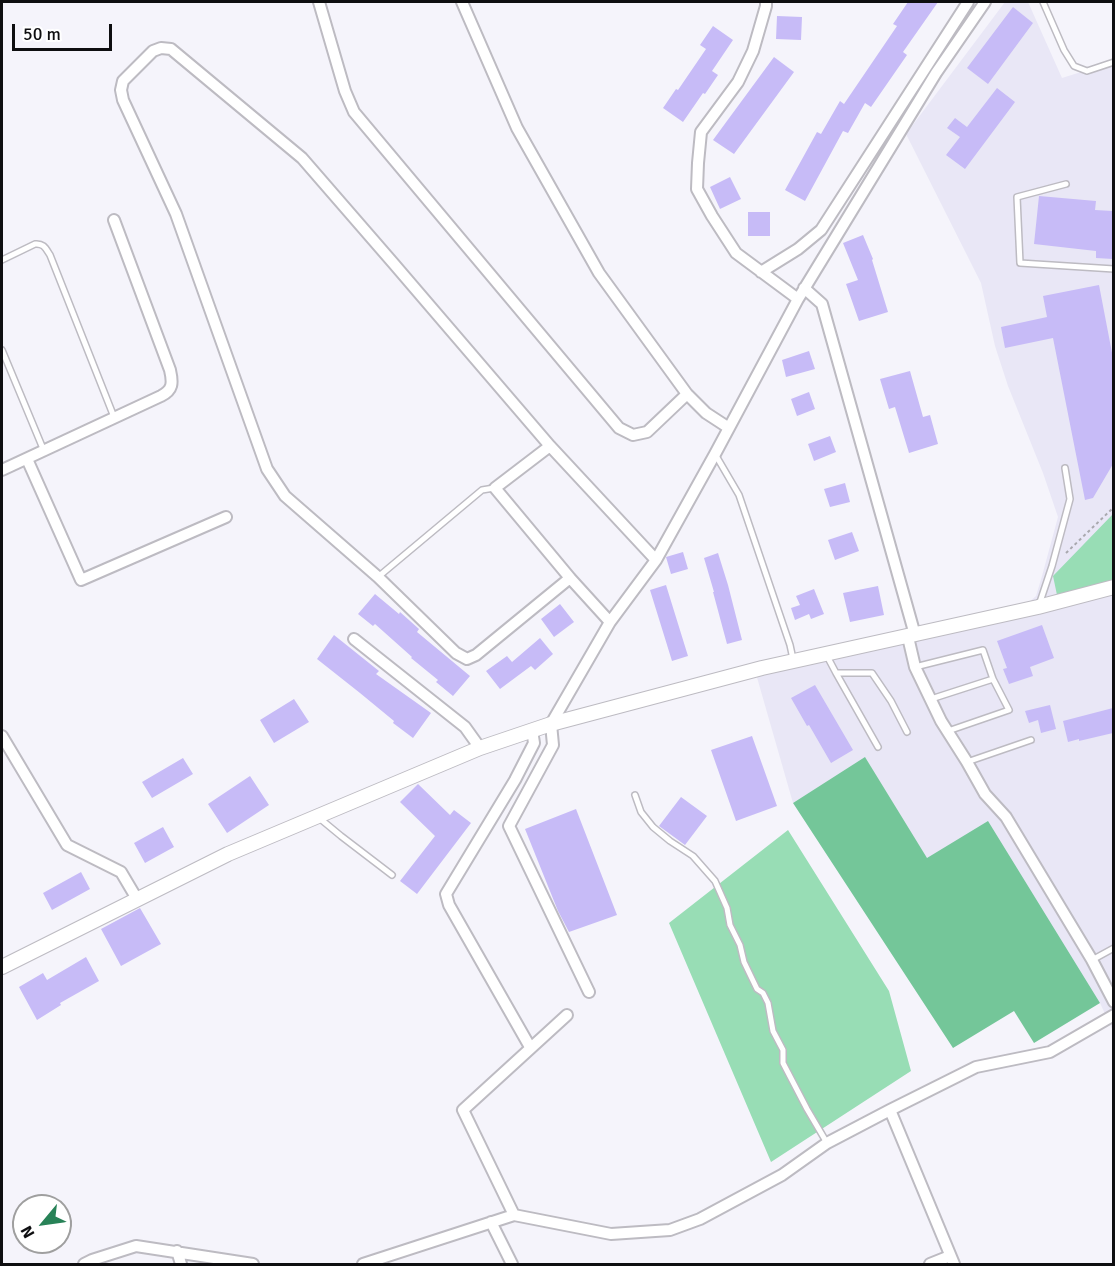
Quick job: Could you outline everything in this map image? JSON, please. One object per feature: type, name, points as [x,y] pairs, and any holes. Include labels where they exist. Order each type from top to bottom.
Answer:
[{"type":"street","points":[[319,2],[345,91],[354,111],[619,428],[633,435],[647,432],[687,393]]},
{"type":"street","points":[[462,2],[517,128],[599,273],[687,393],[706,413],[729,428]]},
{"type":"street","points":[[766,2],[753,51],[738,82],[701,132],[697,189],[736,253],[798,299]]},
{"type":"street","points":[[761,272],[798,249],[821,230],[968,2]]},
{"type":"street","points":[[589,992],[509,826],[553,745],[551,724],[610,622],[656,560],[804,288],[936,73],[985,2]]},
{"type":"street","points":[[570,578],[476,655],[467,659],[456,653],[378,577],[285,496],[267,469],[176,214],[123,100],[121,90],[123,81],[153,51],[161,48],[171,49],[302,158],[550,446],[656,560]]},
{"type":"street","points":[[2,470],[168,393],[172,387],[170,370],[114,220]]},
{"type":"street","points":[[804,288],[822,304],[912,636],[915,667],[948,731],[985,794],[1006,817],[1092,960],[1113,1002]]},
{"type":"street","points":[[550,446],[495,488],[610,622]]},
{"type":"street","points":[[27,459],[81,580],[226,517]]},
{"type":"street","points":[[2,966],[228,854],[480,748],[532,730],[793,661],[1038,607],[1113,587]]},
{"type":"street","points":[[354,639],[465,728],[480,748]]},
{"type":"street","points":[[530,1047],[449,905],[446,894],[515,780],[534,743],[532,730]]},
{"type":"street","points":[[2,736],[67,845],[121,872],[137,899]]},
{"type":"street","points":[[514,1215],[463,1110],[567,1015]]},
{"type":"street","points":[[363,1264],[514,1215],[611,1234],[670,1230],[700,1219],[782,1175],[827,1143],[976,1067],[1050,1052],[1113,1015]]},
{"type":"street","points":[[890,1110],[952,1260],[930,1264]]},
{"type":"street","points":[[491,1222],[512,1264]]},
{"type":"street","points":[[84,1264],[135,1246],[253,1264]]},
{"type":"street","points":[[177,1251],[181,1264]]},
{"type":"lane","points":[[1043,2],[1064,50],[1074,66],[1087,71],[1113,62]]},
{"type":"lane","points":[[1066,184],[1017,197],[1020,264],[1113,268]]},
{"type":"lane","points":[[2,261],[35,244],[44,246],[50,255],[115,418]]},
{"type":"lane","points":[[2,350],[44,451]]},
{"type":"lane","points":[[715,454],[739,495],[790,645],[793,661]]},
{"type":"lane","points":[[1038,607],[1070,499],[1065,468]]},
{"type":"lane","points":[[378,577],[482,490],[495,488]]},
{"type":"lane","points":[[915,667],[983,650],[993,679],[1009,710],[948,731]]},
{"type":"lane","points":[[826,654],[878,747]]},
{"type":"lane","points":[[836,673],[872,673],[891,701],[907,732]]},
{"type":"lane","points":[[931,699],[993,679]]},
{"type":"lane","points":[[967,762],[1031,740]]},
{"type":"lane","points":[[635,795],[641,812],[653,827],[693,856],[715,881],[727,908],[730,925],[740,945],[744,962],[757,989],[763,993],[768,1003],[773,1031],[783,1050],[783,1063],[827,1143]]},
{"type":"lane","points":[[317,816],[392,875]]},
{"type":"lane","points":[[1092,960],[1113,948]]},
{"type":"path","points":[[1052,566],[1113,507]]},
{"type":"shaded area","points":[[1005,2],[1028,2],[1062,78],[1113,62],[1113,1031],[1100,1003],[927,859],[865,758],[793,803],[754,667],[1027,604],[1036,596],[1058,517],[1008,386],[995,346],[981,283],[906,134]]},
{"type":"green space","points":[[1113,514],[1113,581],[1057,595],[1053,576]]},
{"type":"green space","points":[[865,757],[927,858],[988,821],[1100,1003],[1034,1043],[1014,1011],[953,1048],[793,803]]},
{"type":"green space","points":[[788,830],[889,991],[911,1071],[771,1162],[669,923]]},
{"type":"building","points":[[908,2],[938,2],[903,52],[907,55],[871,107],[865,103],[848,133],[843,131],[805,201],[785,190],[817,132],[821,134],[840,101],[844,104],[897,26],[893,24]]},
{"type":"building","points":[[1013,7],[1033,23],[988,84],[967,68]]},
{"type":"building","points":[[777,16],[802,17],[801,40],[776,39]]},
{"type":"building","points":[[713,26],[733,40],[712,71],[718,75],[683,122],[663,108],[706,49],[700,45]]},
{"type":"building","points":[[774,57],[794,72],[734,154],[713,140]]},
{"type":"building","points":[[997,88],[1015,102],[965,169],[946,155],[960,137],[947,128],[955,118],[967,127]]},
{"type":"building","points":[[730,177],[741,199],[720,209],[710,187]]},
{"type":"building","points":[[1039,196],[1096,201],[1095,210],[1113,211],[1113,259],[1096,258],[1096,251],[1034,244]]},
{"type":"building","points":[[748,212],[770,212],[770,236],[748,236]]},
{"type":"building","points":[[863,235],[873,259],[888,312],[859,321],[846,284],[858,280],[843,243]]},
{"type":"building","points":[[1099,285],[1113,358],[1113,464],[1093,498],[1085,500],[1053,338],[1005,348],[1001,327],[1047,317],[1043,296]]},
{"type":"building","points":[[809,351],[815,369],[786,377],[782,360]]},
{"type":"building","points":[[910,371],[923,417],[930,415],[938,444],[909,453],[895,407],[889,409],[880,379]]},
{"type":"building","points":[[809,392],[815,409],[797,416],[791,399]]},
{"type":"building","points":[[830,436],[836,452],[814,461],[808,444]]},
{"type":"building","points":[[845,483],[850,502],[830,507],[824,489]]},
{"type":"building","points":[[852,532],[859,551],[835,560],[828,540]]},
{"type":"building","points":[[683,552],[688,569],[671,574],[666,557]]},
{"type":"building","points":[[718,553],[742,640],[727,644],[704,558]]},
{"type":"building","points":[[666,585],[688,656],[672,661],[650,590]]},
{"type":"building","points":[[878,586],[884,615],[850,622],[843,593]]},
{"type":"building","points":[[814,589],[824,614],[811,619],[809,614],[795,620],[791,608],[800,605],[796,596]]},
{"type":"building","points":[[375,594],[399,614],[400,612],[419,629],[417,632],[470,676],[453,696],[375,624],[373,626],[358,614]]},
{"type":"building","points":[[560,604],[574,622],[554,637],[541,619]]},
{"type":"building","points":[[1042,625],[1054,658],[1030,667],[1033,676],[1009,684],[1003,669],[1007,668],[997,641]]},
{"type":"building","points":[[334,635],[379,671],[376,674],[431,713],[413,738],[317,659]]},
{"type":"building","points":[[540,638],[553,654],[535,670],[531,666],[500,689],[486,671],[507,656],[512,662]]},
{"type":"building","points":[[815,685],[853,750],[831,763],[791,698]]},
{"type":"building","points":[[294,699],[309,722],[274,743],[260,720]]},
{"type":"building","points":[[1050,705],[1056,729],[1041,733],[1038,720],[1029,723],[1025,711]]},
{"type":"building","points":[[1113,708],[1113,733],[1068,742],[1063,721]]},
{"type":"building","points":[[752,736],[777,806],[736,821],[711,750]]},
{"type":"building","points":[[183,758],[193,774],[152,798],[142,782]]},
{"type":"building","points":[[250,776],[269,805],[227,833],[208,804]]},
{"type":"building","points":[[418,784],[450,815],[454,810],[471,823],[417,894],[400,881],[435,836],[400,802]]},
{"type":"building","points":[[681,797],[707,816],[685,845],[659,826]]},
{"type":"building","points":[[576,809],[617,915],[569,932],[558,911],[525,829]]},
{"type":"building","points":[[163,827],[174,847],[145,863],[134,843]]},
{"type":"building","points":[[81,872],[90,889],[52,910],[43,893]]},
{"type":"building","points":[[140,908],[161,944],[121,966],[101,929]]},
{"type":"building","points":[[86,957],[99,981],[60,1003],[61,1005],[37,1020],[19,987],[43,973],[47,980]]}]
